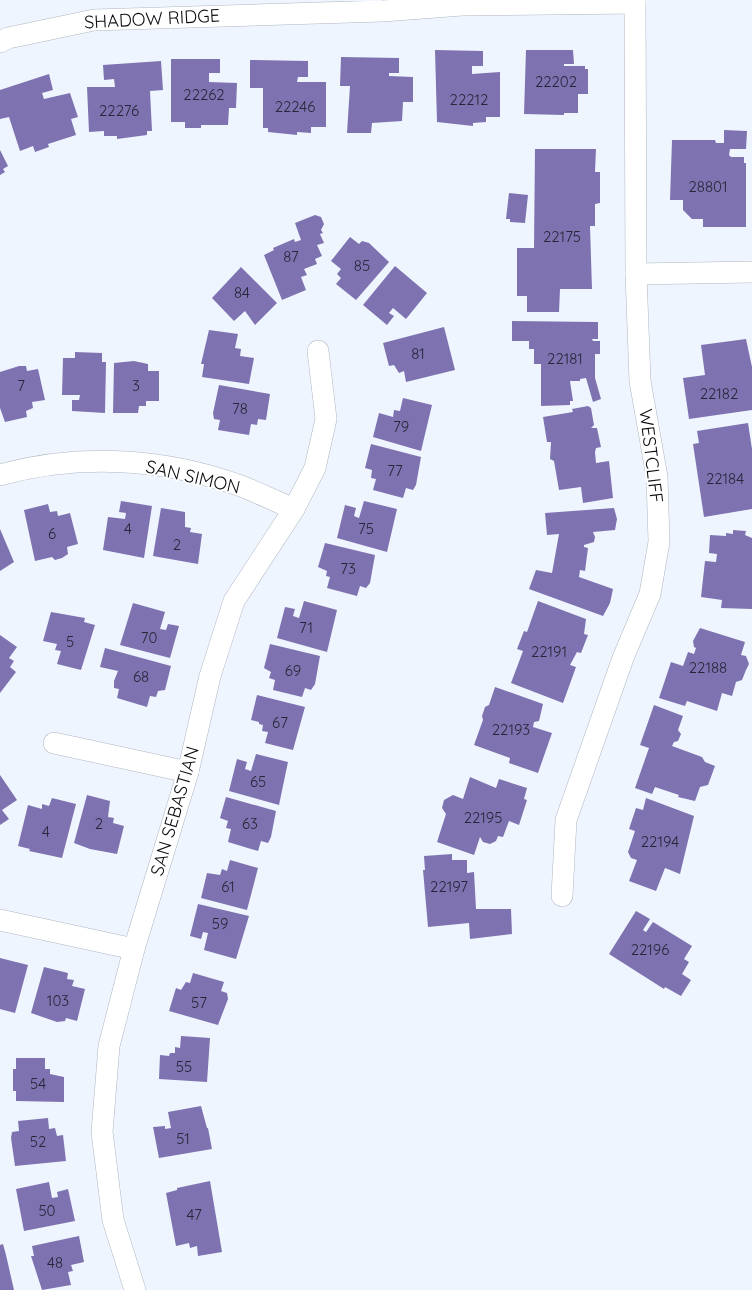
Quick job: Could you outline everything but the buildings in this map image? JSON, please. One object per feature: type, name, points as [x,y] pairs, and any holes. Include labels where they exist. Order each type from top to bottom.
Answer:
[{"type":"street","name":"SHADOW RIDGE","points":[[0,42],[8,38],[94,20],[177,8],[383,11],[462,5],[635,2]]},
{"type":"street","name":"WESTCLIFF","points":[[562,896],[566,820],[623,658],[650,594],[659,542],[657,477],[640,381],[636,274],[635,2]]},
{"type":"street","points":[[636,274],[752,272]]},
{"type":"street","name":"SAN SEBASTIAN","points":[[135,1290],[113,1220],[102,1132],[109,1046],[134,948],[188,772],[210,676],[234,600],[294,510],[315,468],[326,419],[318,351]]},
{"type":"street","name":"SAN SIMON","points":[[0,475],[34,465],[100,461],[161,465],[241,486],[294,510]]},
{"type":"street","points":[[54,743],[188,772]]},
{"type":"street","points":[[0,920],[134,948]]}]
